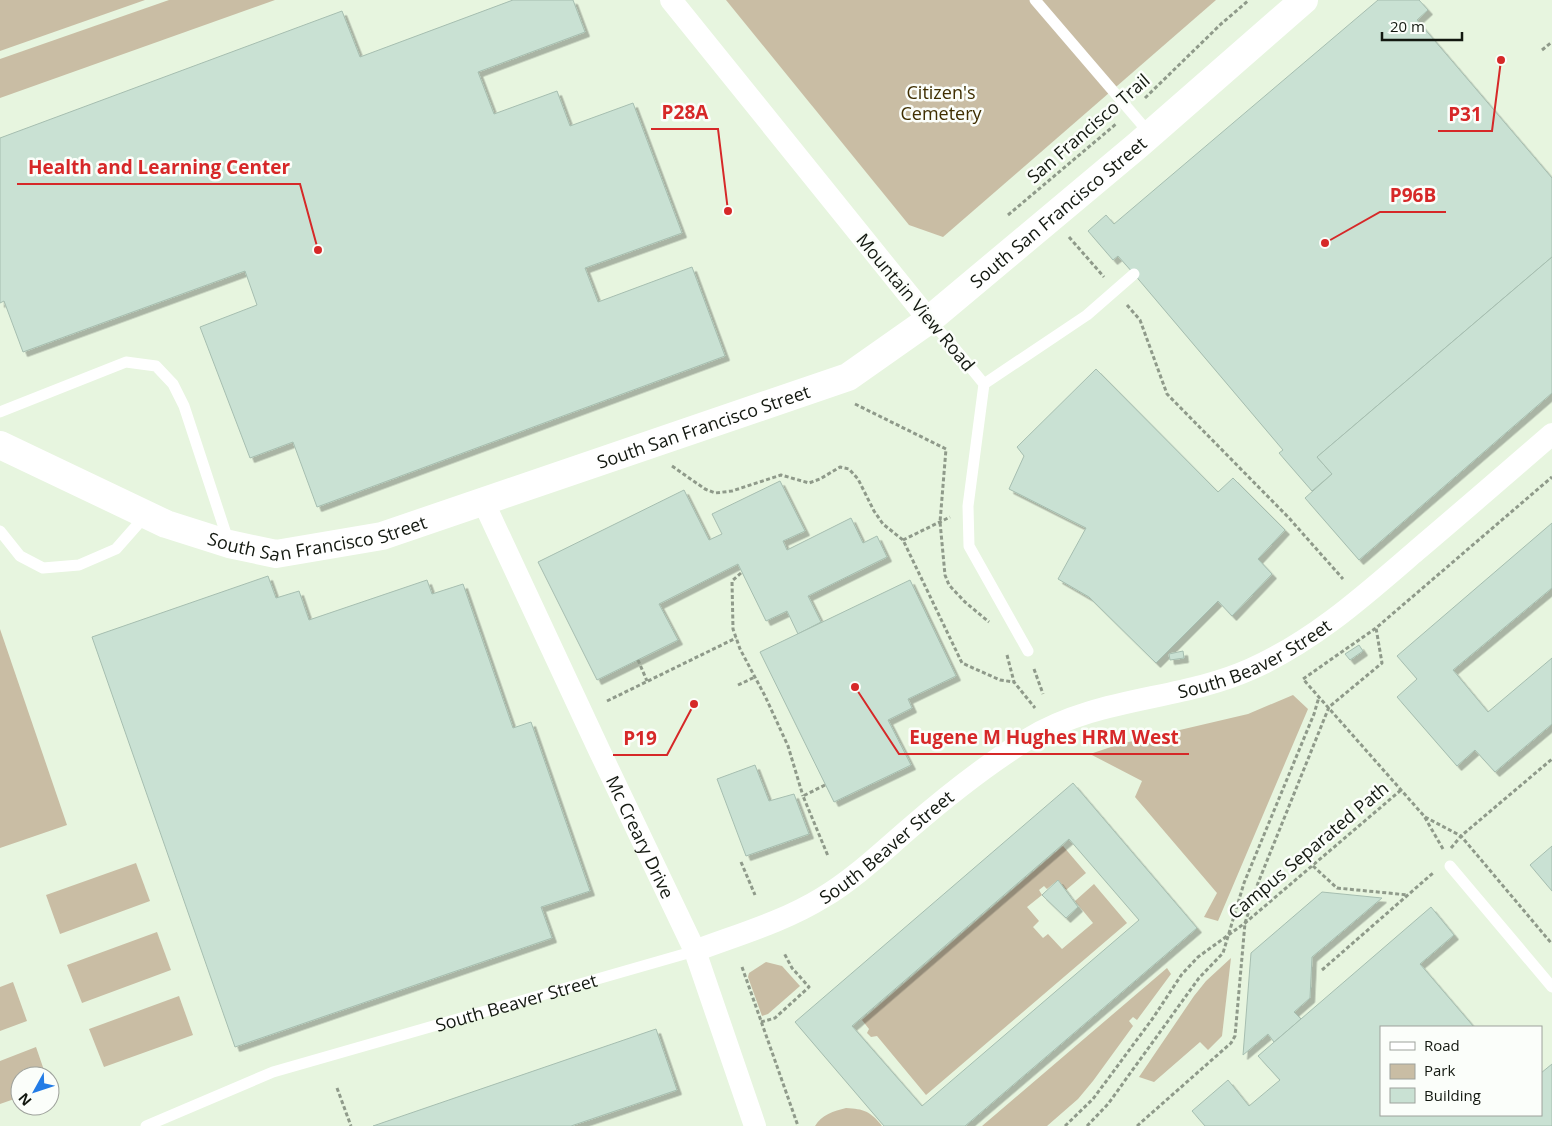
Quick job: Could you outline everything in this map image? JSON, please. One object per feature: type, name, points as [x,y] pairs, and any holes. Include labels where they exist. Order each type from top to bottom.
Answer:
[{"type":"street","name":"Mountain View Road","points":[[671,0],[929,320]]},
{"type":"street","name":"South San Francisco Street","points":[[0,445],[166,524],[229,544],[276,554],[382,536],[848,377],[929,320],[1150,134],[1304,0]]},
{"type":"street","name":"South Beaver Street","points":[[695,951],[774,922],[822,899],[859,872],[932,809],[966,783],[1010,751],[1043,731],[1080,715],[1112,705],[1216,681],[1249,670],[1287,650],[1329,624],[1552,434]]},
{"type":"street","name":"Mc Creary Drive","points":[[483,501],[695,951],[755,1126]]},
{"type":"lane","points":[[1035,0],[1150,134]]},
{"type":"lane","points":[[984,384],[1087,315],[1134,274]]},
{"type":"lane","name":"Mountain View Road","points":[[929,320],[984,384],[968,506],[969,546],[1028,651]]},
{"type":"lane","points":[[0,412],[126,362],[156,366],[173,384],[184,406],[229,544]]},
{"type":"lane","points":[[0,531],[20,556],[43,568],[79,565],[116,550],[146,515]]},
{"type":"lane","points":[[1450,866],[1552,987]]},
{"type":"lane","name":"South Beaver Street","points":[[146,1126],[274,1072],[695,951]]},
{"type":"path","name":"San Francisco Trail","points":[[1006,217],[1131,112],[1221,24],[1249,0]]},
{"type":"path","points":[[1542,50],[1552,42]]},
{"type":"path","points":[[1066,234],[1140,320],[1167,394],[1289,518],[1343,579]]},
{"type":"path","points":[[854,404],[946,449]]},
{"type":"path","points":[[668,463],[705,490],[715,493],[732,491],[781,475],[809,483],[840,467],[849,469],[858,479],[874,511],[883,524],[903,540],[962,663],[1000,680],[1014,682]]},
{"type":"path","points":[[1401,790],[1303,679],[1376,628],[1552,477]]},
{"type":"path","points":[[903,540],[968,506]]},
{"type":"path","points":[[741,573],[732,581],[732,629],[788,746],[803,796],[828,856]]},
{"type":"path","points":[[1137,1126],[1231,1043],[1235,1036],[1245,923],[1258,883],[1329,707],[1382,663],[1376,628]]},
{"type":"path","points":[[607,701],[736,638]]},
{"type":"path","points":[[1028,651],[1043,694]]},
{"type":"path","points":[[638,660],[647,681]]},
{"type":"path","points":[[738,685],[755,677]]},
{"type":"path","points":[[1065,1126],[1093,1099],[1153,1018],[1182,974],[1198,957],[1228,935],[1244,883],[1314,714],[1319,696]]},
{"type":"path","points":[[1552,759],[1461,836],[1552,944]]},
{"type":"path","points":[[803,796],[825,785]]},
{"type":"path","name":"Campus Separated Path","points":[[1087,1126],[1108,1104],[1199,978],[1223,953],[1228,935],[1245,923],[1401,790],[1424,816],[1446,854],[1450,866]]},
{"type":"path","name":"Campus Separated Path","points":[[1424,816],[1461,836]]},
{"type":"path","points":[[1322,970],[1431,876],[1446,854]]},
{"type":"path","points":[[741,862],[755,895]]},
{"type":"path","points":[[1313,866],[1336,888],[1408,895]]},
{"type":"path","points":[[761,1022],[775,1018],[809,987],[792,968],[784,953]]},
{"type":"path","points":[[742,967],[798,1126]]},
{"type":"path","points":[[337,1088],[351,1126]]},
{"type":"green space","points":[[0,0],[145,0],[0,51]]},
{"type":"green space","points":[[169,0],[275,0],[0,98],[0,59]]},
{"type":"green space","name":"Citizen's Cemetery","points":[[726,0],[1216,0],[943,237],[909,225]]},
{"type":"green space","points":[[0,629],[67,825],[0,848]]},
{"type":"green space","points":[[1293,695],[1308,709],[1218,921],[1204,917],[1217,893],[1135,797],[1142,781],[1090,754],[1120,744],[1248,714]]},
{"type":"green space","points":[[1063,846],[1086,873],[1066,890],[1058,880],[1047,889],[1044,886],[1039,890],[1042,895],[1027,907],[1039,921],[1033,927],[1043,938],[1048,934],[1062,949],[1093,923],[1075,901],[1094,884],[1127,923],[926,1095],[877,1036],[871,1037],[867,1033],[869,1029],[862,1020]]},
{"type":"green space","points":[[136,863],[150,901],[60,934],[46,895]]},
{"type":"green space","points":[[157,932],[171,970],[82,1003],[67,965]]},
{"type":"green space","points":[[1231,958],[1222,1036],[1208,1050],[1200,1042],[1154,1082],[1139,1077],[1194,996],[1206,981]]},
{"type":"green space","points":[[766,962],[782,966],[800,986],[768,1014],[762,1016],[748,977],[749,973]]},
{"type":"green space","points":[[1167,968],[1171,974],[1137,1020],[1133,1017],[1129,1021],[1133,1026],[1093,1081],[1078,1099],[1047,1126],[982,1126]]},
{"type":"green space","points":[[13,982],[27,1021],[0,1031],[0,987]]},
{"type":"green space","points":[[179,996],[193,1035],[104,1067],[89,1029]]},
{"type":"green space","points":[[36,1047],[43,1066],[10,1066],[10,1100],[0,1104],[0,1061]]},
{"type":"green space","points":[[846,1108],[866,1112],[874,1117],[882,1126],[815,1126],[824,1116]]},
{"type":"building","points":[[513,0],[573,0],[585,32],[478,72],[494,114],[557,91],[570,126],[633,103],[682,233],[585,268],[598,302],[692,267],[725,356],[317,507],[293,442],[250,458],[200,327],[257,305],[245,271],[23,352],[4,301],[0,303],[0,138],[342,11],[360,57]]},
{"type":"building","points":[[1378,0],[1419,0],[1428,10],[1417,20],[1552,178],[1552,257],[1317,457],[1332,474],[1312,491],[1279,453],[1283,450],[1134,274],[1118,256],[1113,260],[1088,231],[1106,215],[1114,224]]},
{"type":"building","points":[[1552,257],[1552,393],[1359,560],[1305,498],[1332,474],[1317,457]]},
{"type":"building","points":[[1096,369],[1218,492],[1233,478],[1285,530],[1258,559],[1272,574],[1232,616],[1218,601],[1156,663],[1089,597],[1058,579],[1086,528],[1009,489],[1024,456],[1017,447]]},
{"type":"building","points":[[780,481],[805,531],[783,541],[787,550],[851,518],[863,543],[877,536],[887,557],[808,596],[821,622],[798,634],[787,611],[766,621],[738,564],[659,604],[678,640],[597,680],[538,562],[684,490],[709,540],[722,534],[712,514]]},
{"type":"building","points":[[1552,523],[1552,588],[1453,670],[1488,712],[1552,658],[1552,724],[1495,772],[1475,750],[1457,766],[1397,697],[1417,679],[1397,656]]},
{"type":"building","points":[[268,576],[276,598],[299,591],[309,620],[427,580],[432,594],[463,584],[513,728],[531,722],[590,891],[541,907],[552,938],[235,1047],[92,637]]},
{"type":"building","points":[[910,580],[956,676],[908,699],[912,708],[888,720],[911,765],[834,802],[760,652]]},
{"type":"building","points":[[1359,645],[1363,651],[1350,660],[1345,654]]},
{"type":"building","points":[[1183,651],[1184,658],[1170,660],[1169,654]]},
{"type":"building","points":[[755,765],[769,801],[794,794],[809,834],[746,856],[717,779]]},
{"type":"building","points":[[1073,783],[1197,928],[965,1126],[884,1126],[795,1022]],"holes":[[[1069,839],[1139,920],[922,1106],[852,1026]]]},
{"type":"building","points":[[1552,846],[1552,891],[1530,865]]},
{"type":"building","points":[[1058,880],[1078,907],[1066,918],[1042,895]]},
{"type":"building","points":[[1322,892],[1382,898],[1312,957],[1310,998],[1294,1012],[1301,1019],[1274,1042],[1268,1034],[1243,1055],[1251,953]]},
{"type":"building","points":[[1431,907],[1454,935],[1420,964],[1473,1026],[1380,1026],[1380,1116],[1542,1116],[1542,1072],[1552,1064],[1552,1126],[1205,1126],[1192,1111],[1228,1080],[1249,1106],[1280,1080],[1258,1056]]},
{"type":"building","points":[[656,1029],[677,1090],[571,1126],[373,1126]]},
{"type":"place","name":"P31","points":[[1501,60]]},
{"type":"place","name":"P28A","points":[[728,211]]},
{"type":"place","name":"P96B","points":[[1325,243]]},
{"type":"place","name":"Health and Learning Center","points":[[318,250]]},
{"type":"place","name":"Eugene M Hughes HRM West","points":[[855,687]]},
{"type":"place","name":"P19","points":[[694,704]]}]
